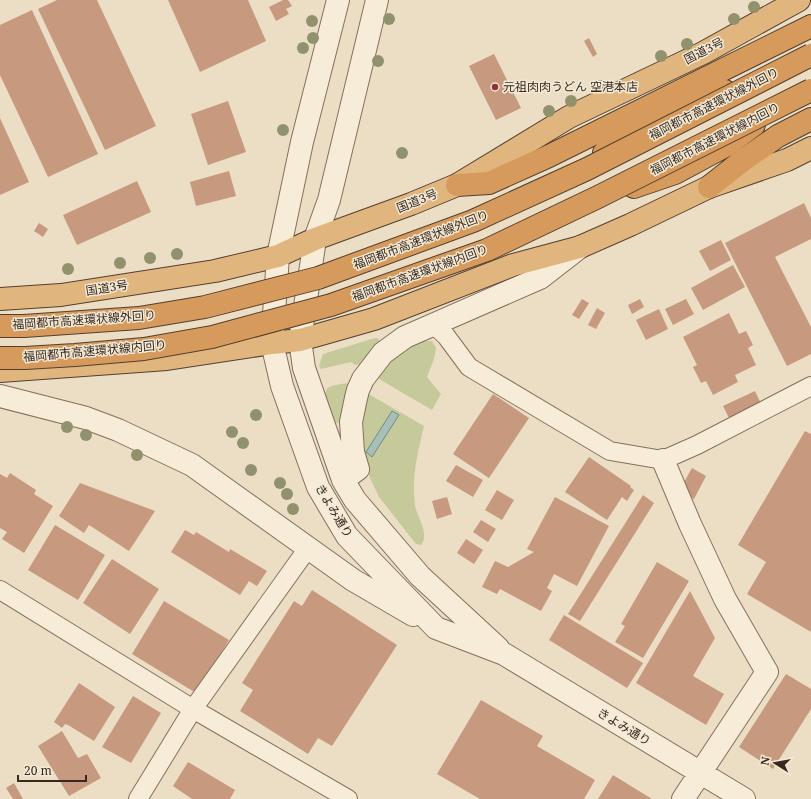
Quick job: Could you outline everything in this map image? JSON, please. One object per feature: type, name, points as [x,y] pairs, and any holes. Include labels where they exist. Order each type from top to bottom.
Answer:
[{"type":"highway","name":"国道3号","points":[[0,299],[61,295],[215,271],[278,256],[315,239],[411,204],[457,184],[569,117],[703,53],[799,0]]},
{"type":"highway","points":[[457,184],[489,183],[549,156],[811,26]]},
{"type":"highway","name":"福岡都市高速環状線外回り","points":[[0,326],[24,326],[139,318],[205,307],[318,278],[473,221],[587,169],[811,55]]},
{"type":"highway","name":"福岡都市高速環状線内回り","points":[[0,358],[75,355],[144,349],[212,337],[331,305],[487,250],[598,197],[811,90]]},
{"type":"highway","points":[[709,187],[742,161],[778,136],[811,119]]},
{"type":"highway","points":[[0,371],[167,359],[300,340],[374,319],[513,265],[580,247],[709,187],[788,160],[811,148]]},
{"type":"street","name":"きよみ通り","points":[[338,0],[302,142],[278,256],[272,343],[278,373],[318,487],[347,536],[436,628],[504,654],[744,799]]},
{"type":"street","name":"きよみ通り","points":[[377,0],[329,200],[315,239],[300,340],[304,368],[343,480],[355,500],[420,576],[504,654]]},
{"type":"street","points":[[343,480],[358,470],[353,452],[351,422],[358,390],[363,379],[383,353],[405,337],[540,278],[580,247]]},
{"type":"street","points":[[434,325],[446,336],[469,367],[610,451],[663,460],[697,445],[811,386]]},
{"type":"street","points":[[0,396],[86,418],[118,430],[192,465],[353,580],[436,628]]},
{"type":"street","points":[[663,460],[690,524],[725,599],[767,672],[683,799]]},
{"type":"street","points":[[138,799],[193,709],[308,548]]},
{"type":"street","points":[[0,590],[193,709],[348,799]]},
{"type":"green space","points":[[378,338],[379,342],[363,364],[355,365],[351,362],[321,369],[319,366],[323,354]]},
{"type":"green space","points":[[423,341],[432,341],[436,348],[434,359],[427,377],[441,394],[432,410],[374,376],[391,355],[408,346]]},
{"type":"green space","points":[[347,383],[349,386],[340,422],[336,423],[326,400],[326,391],[332,386]]},
{"type":"green space","points":[[365,392],[424,426],[416,465],[414,484],[416,510],[424,531],[421,545],[416,544],[379,497],[370,478],[361,449],[360,422]]},
{"type":"water","points":[[392,411],[399,415],[372,457],[366,452]]},
{"type":"building","points":[[57,0],[97,0],[156,126],[105,150],[38,9]]},
{"type":"building","points":[[168,0],[248,0],[266,41],[200,72]]},
{"type":"building","points":[[283,0],[288,0],[292,6],[286,9],[289,14],[276,21],[269,7]]},
{"type":"building","points":[[32,10],[98,154],[48,177],[0,75],[0,25]]},
{"type":"building","points":[[589,38],[597,54],[593,57],[584,41]]},
{"type":"building","name":"元祖肉肉うどん 空港本店","points":[[494,54],[521,108],[496,120],[469,66]]},
{"type":"building","points":[[228,101],[246,152],[208,165],[191,114]]},
{"type":"building","points":[[0,118],[29,182],[0,195]]},
{"type":"building","points":[[229,171],[236,196],[196,206],[190,182]]},
{"type":"building","points":[[137,181],[151,212],[77,245],[63,215]]},
{"type":"building","points":[[804,203],[811,218],[811,239],[775,257],[811,327],[811,354],[787,366],[725,243]]},
{"type":"building","points":[[39,223],[48,229],[43,237],[34,231]]},
{"type":"building","points":[[721,240],[731,260],[710,271],[699,251]]},
{"type":"building","points":[[733,265],[745,287],[703,310],[691,288]]},
{"type":"building","points":[[582,299],[589,303],[579,319],[572,315]]},
{"type":"building","points":[[640,299],[644,307],[632,314],[628,305]]},
{"type":"building","points":[[686,299],[694,314],[673,325],[665,309]]},
{"type":"building","points":[[597,308],[605,313],[596,329],[588,325]]},
{"type":"building","points":[[659,309],[668,329],[646,340],[636,320]]},
{"type":"building","points":[[729,313],[739,334],[746,331],[753,345],[748,348],[756,365],[735,375],[738,382],[713,395],[706,381],[701,383],[693,367],[697,365],[683,337]]},
{"type":"building","points":[[755,391],[762,406],[731,422],[723,406]]},
{"type":"building","points":[[493,394],[529,418],[489,478],[453,454]]},
{"type":"building","points":[[805,431],[811,434],[811,632],[747,594],[766,562],[738,545]]},
{"type":"building","points":[[589,457],[631,486],[630,487],[634,490],[627,501],[622,497],[607,520],[565,492]]},
{"type":"building","points":[[456,465],[483,480],[473,497],[446,481]]},
{"type":"building","points":[[692,468],[706,476],[694,499],[679,491]]},
{"type":"building","points":[[10,473],[36,490],[34,494],[53,506],[24,553],[2,539],[7,532],[0,528],[0,474],[7,478]]},
{"type":"building","points":[[80,483],[155,511],[129,551],[89,525],[84,533],[59,516]]},
{"type":"building","points":[[497,490],[514,500],[502,520],[485,510]]},
{"type":"building","points":[[643,495],[654,503],[580,621],[568,614]]},
{"type":"building","points":[[447,497],[452,514],[437,519],[432,501]]},
{"type":"building","points":[[555,497],[609,526],[577,586],[554,574],[547,588],[552,591],[541,611],[500,589],[497,594],[482,587],[495,561],[508,567],[534,552],[527,549]]},
{"type":"building","points":[[481,520],[496,529],[488,542],[473,532]]},
{"type":"building","points":[[55,525],[105,555],[78,600],[28,570]]},
{"type":"building","points":[[185,530],[194,535],[196,532],[229,552],[230,549],[267,571],[257,586],[249,581],[240,595],[171,552]]},
{"type":"building","points":[[466,539],[483,550],[474,564],[457,553]]},
{"type":"building","points":[[112,559],[159,589],[130,634],[83,603]]},
{"type":"building","points":[[657,562],[689,581],[643,658],[615,642],[625,626],[621,624]]},
{"type":"building","points":[[312,590],[397,645],[332,746],[318,738],[308,754],[240,711],[253,690],[242,683],[294,601],[302,606]]},
{"type":"building","points":[[690,591],[715,638],[693,676],[724,694],[706,725],[636,683]]},
{"type":"building","points":[[164,601],[229,640],[196,693],[132,654]]},
{"type":"building","points":[[564,615],[643,663],[627,688],[549,640]]},
{"type":"building","points":[[786,674],[811,689],[811,709],[773,769],[739,747]]},
{"type":"building","points":[[79,683],[115,707],[94,741],[68,725],[65,724],[62,728],[54,722]]},
{"type":"building","points":[[133,696],[161,713],[131,763],[102,747]]},
{"type":"building","points":[[481,700],[543,736],[537,746],[595,780],[584,799],[480,799],[437,774]]},
{"type":"building","points":[[62,731],[78,758],[87,754],[101,778],[69,796],[38,746]]},
{"type":"building","points":[[188,762],[235,790],[230,799],[192,799],[173,786]]},
{"type":"building","points":[[613,775],[652,799],[598,799]]},
{"type":"building","points":[[14,783],[23,799],[13,799],[6,788]]},
{"type":"place","name":"元祖肉肉うどん 空港本店","points":[[495,87]]}]
